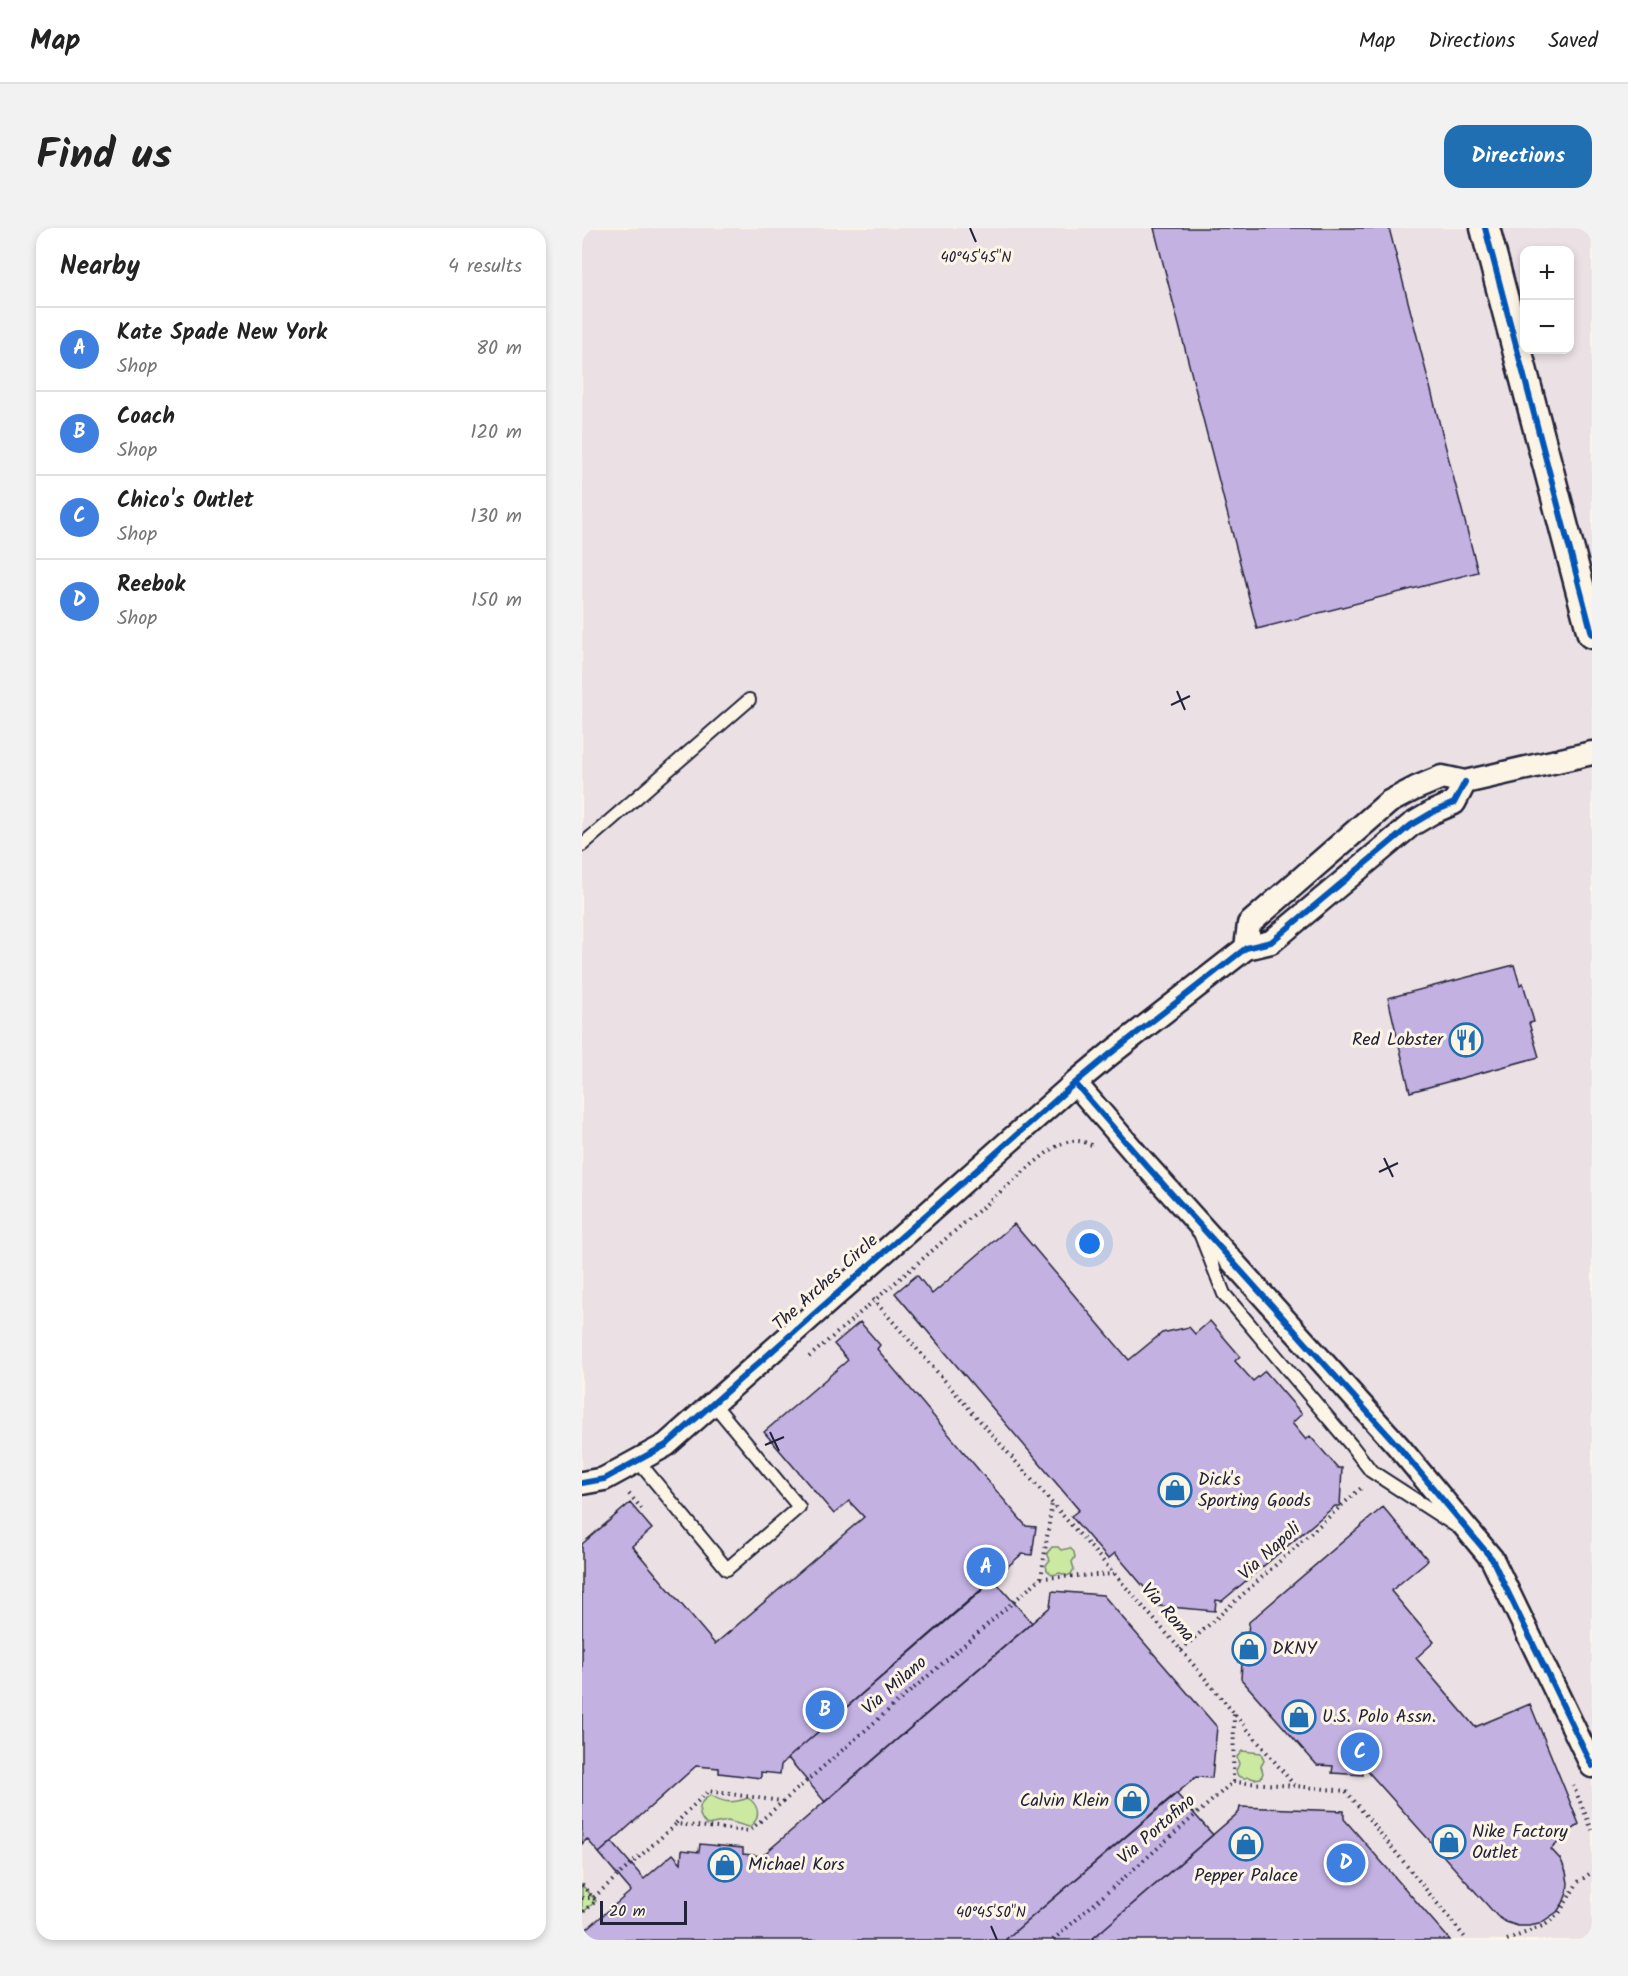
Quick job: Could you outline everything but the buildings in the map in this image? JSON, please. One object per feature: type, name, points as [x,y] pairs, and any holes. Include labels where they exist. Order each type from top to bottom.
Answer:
[{"type":"street","points":[[1485,228],[1592,634]]},
{"type":"street","points":[[1465,782],[1454,803],[1411,825],[1271,942],[1246,948],[1249,924],[1389,802],[1442,777],[1465,782],[1592,753]]},
{"type":"street","name":"The Arches Circle","points":[[582,1483],[604,1479],[666,1445],[1076,1083],[1246,948]]},
{"type":"street","points":[[1076,1083],[1136,1154],[1398,1446],[1492,1559],[1592,1766]]},
{"type":"lane","points":[[582,845],[749,700]]},
{"type":"lane","points":[[1194,1218],[1224,1294],[1371,1471],[1474,1538]]},
{"type":"lane","points":[[638,1461],[727,1569],[799,1507],[713,1403]]},
{"type":"path","points":[[805,1360],[1029,1167],[1063,1141],[1084,1141],[1101,1150]]},
{"type":"path","points":[[1052,1503],[1041,1578],[1114,1574]]},
{"type":"path","points":[[1234,1714],[1233,1782],[1346,1791],[1467,1940]]},
{"type":"path","points":[[1570,1777],[1592,1830]]},
{"type":"path","points":[[582,1898],[593,1898],[676,1824],[708,1791],[782,1801]]},
{"type":"path","points":[[1506,1940],[1545,1925],[1558,1915],[1578,1882],[1592,1872]]},
{"type":"path","points":[[582,1885],[596,1901],[582,1913]]},
{"type":"shaded area","points":[[582,228],[1592,228],[1592,1940],[582,1940]]},
{"type":"green space","points":[[1052,1547],[1058,1547],[1061,1550],[1070,1548],[1074,1552],[1075,1557],[1072,1562],[1074,1569],[1071,1574],[1053,1575],[1047,1570],[1046,1565],[1050,1560],[1047,1553]]},
{"type":"green space","points":[[1242,1751],[1261,1753],[1264,1761],[1261,1766],[1263,1773],[1261,1778],[1238,1776],[1237,1757]]},
{"type":"green space","points":[[711,1795],[729,1802],[748,1798],[757,1809],[756,1820],[749,1827],[728,1821],[707,1825],[701,1817],[700,1809],[703,1801]]},
{"type":"green space","points":[[582,1885],[596,1901],[582,1913]]},
{"type":"cycle path","points":[[1485,228],[1592,634]]},
{"type":"cycle path","points":[[582,1483],[604,1479],[666,1445],[1075,1083],[1246,948],[1271,942],[1411,825],[1454,803],[1465,782]]},
{"type":"cycle path","points":[[1075,1083],[1398,1446],[1492,1559],[1592,1766]]},
{"type":"place","name":"Red Lobster","points":[[1466,1040]]},
{"type":"place","name":"Dick's Sporting Goods","points":[[1175,1490]]},
{"type":"place","name":"Kate Spade New York","points":[[986,1567]]},
{"type":"place","name":"DKNY","points":[[1249,1649]]},
{"type":"place","name":"Coach","points":[[825,1710]]},
{"type":"place","name":"U.S. Polo Assn.","points":[[1299,1717]]},
{"type":"place","name":"Chico's Outlet","points":[[1360,1752]]},
{"type":"place","name":"Calvin Klein","points":[[1132,1801]]},
{"type":"place","name":"Nike Factory Outlet","points":[[1449,1842]]},
{"type":"place","name":"Pepper Palace","points":[[1246,1844]]},
{"type":"place","name":"Reebok","points":[[1346,1863]]},
{"type":"place","name":"Michael Kors","points":[[725,1865]]}]
